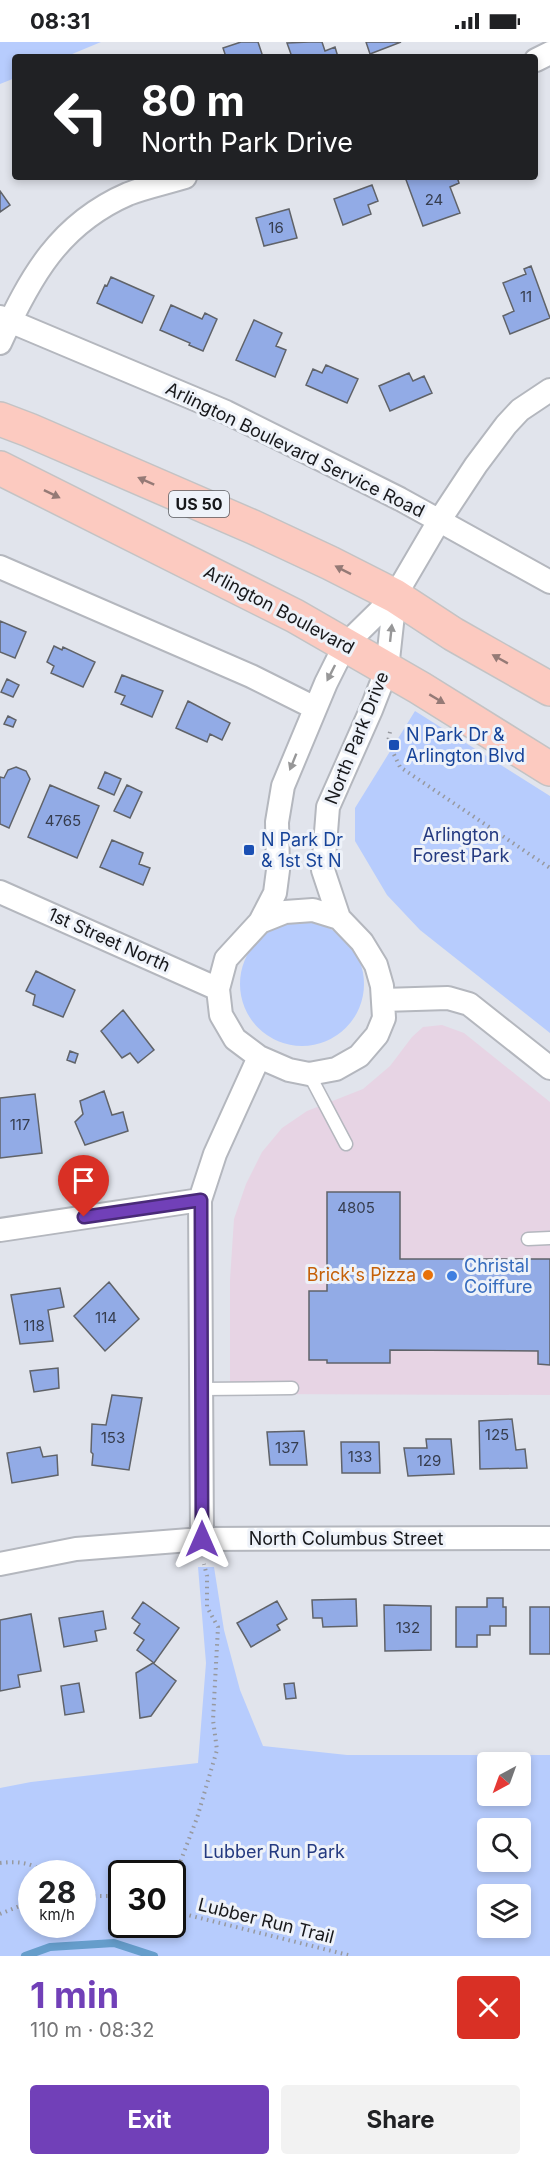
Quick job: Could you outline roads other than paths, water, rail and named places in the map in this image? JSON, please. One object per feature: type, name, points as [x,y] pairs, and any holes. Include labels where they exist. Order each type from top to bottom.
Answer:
[{"type":"highway","name":"US 50","points":[[0,419],[252,527],[395,596],[453,634],[550,689]]},
{"type":"highway","name":"Arlington Boulevard","points":[[0,468],[196,566],[345,645],[550,769]]},
{"type":"street","points":[[0,343],[5,319],[41,265],[78,223],[103,206],[130,193],[175,180]]},
{"type":"street","name":"Arlington Boulevard Service Road","points":[[5,319],[226,412],[400,499],[550,582]]},
{"type":"street","points":[[260,922],[285,912],[313,910],[339,918],[362,942],[376,965],[382,986],[384,1018],[377,1035],[359,1056],[336,1069],[309,1074],[289,1070],[259,1057],[235,1039],[221,1015],[218,989],[226,959],[260,922],[275,893],[278,870],[277,822],[283,786],[315,708],[345,645],[395,596],[439,521],[506,425],[520,410],[550,390]]},
{"type":"street","points":[[0,567],[251,676],[315,708]]},
{"type":"street","name":"North Park Drive","points":[[339,918],[323,870],[327,807],[387,669],[395,596]]},
{"type":"street","name":"1st Street North","points":[[0,892],[218,989]]},
{"type":"street","points":[[383,1000],[448,998],[469,1004],[550,1068]]},
{"type":"street","points":[[202,1539],[201,1200],[215,1154],[259,1057]]},
{"type":"street","points":[[0,1230],[201,1200]]},
{"type":"street","name":"North Columbus Street","points":[[0,1564],[76,1549],[202,1539],[550,1538]]},
{"type":"lane","points":[[309,1074],[346,1144]]},
{"type":"lane","points":[[528,1239],[550,1238]]},
{"type":"lane","points":[[202,1389],[292,1388]]},
{"type":"waterway","points":[[25,1956],[50,1947],[114,1943],[154,1956]]},
{"type":"place","name":"N Park Dr & Arlington Blvd","points":[[394,745]]},
{"type":"place","name":"N Park Dr & 1st St N","points":[[249,850]]},
{"type":"place","name":"Brick's Pizza","points":[[428,1275]]},
{"type":"place","name":"Christal Coiffure","points":[[452,1276]]},
{"type":"park label","name":"Arlington Forest Park","points":[[461,845]]},
{"type":"park label","name":"Lubber Run Park","points":[[274,1852]]}]
